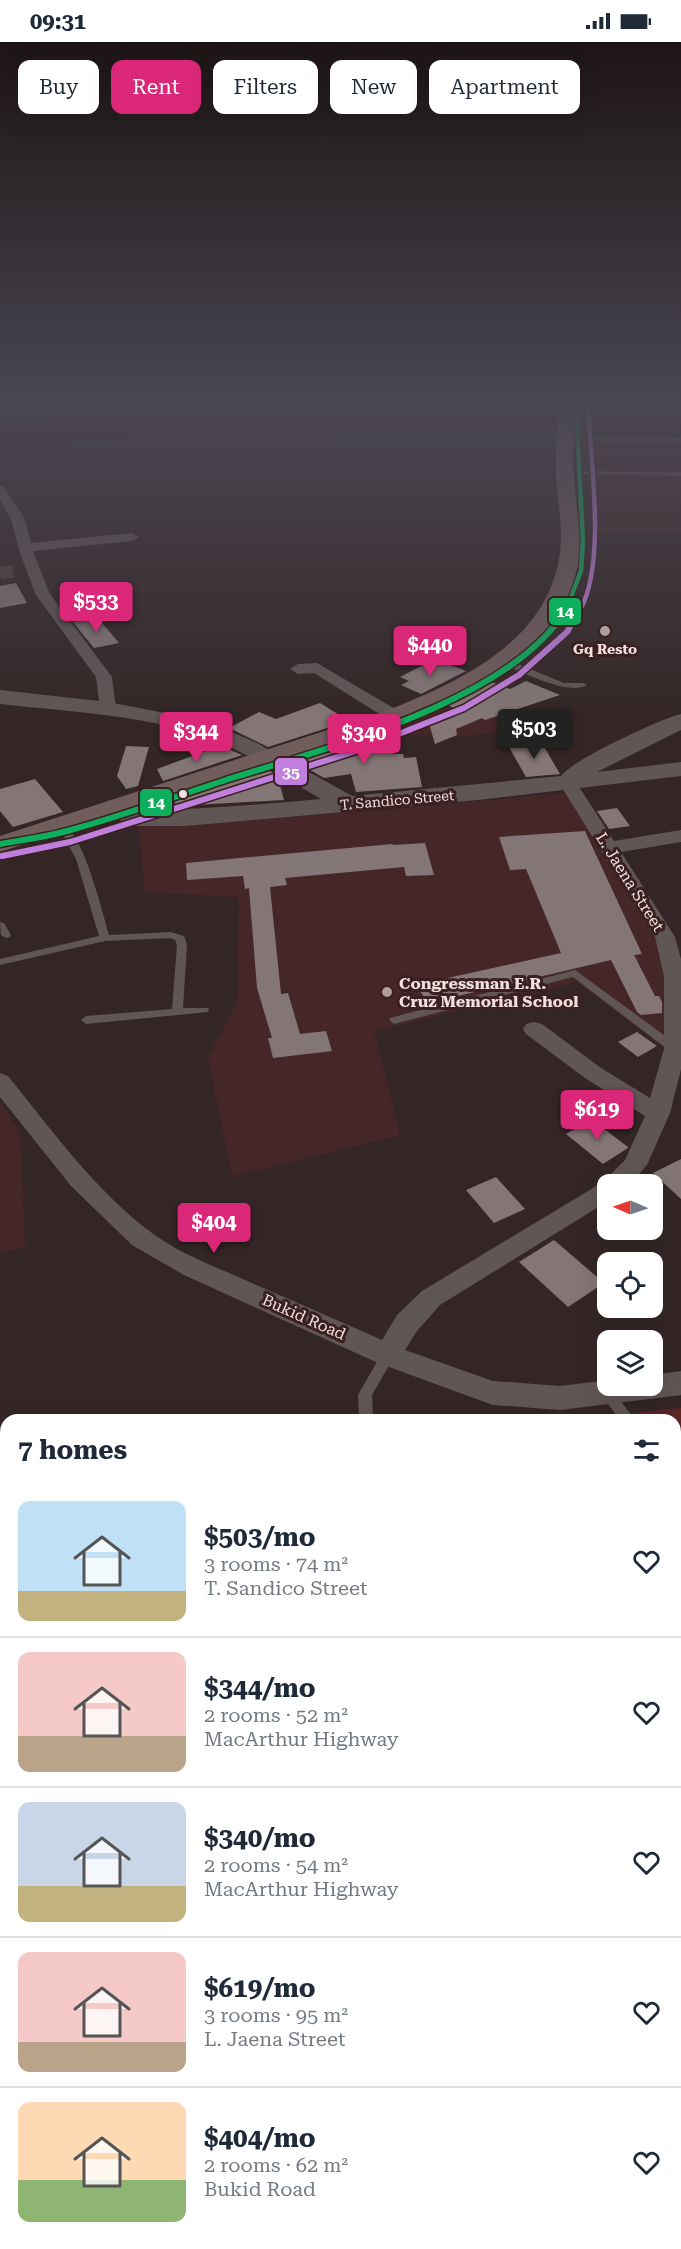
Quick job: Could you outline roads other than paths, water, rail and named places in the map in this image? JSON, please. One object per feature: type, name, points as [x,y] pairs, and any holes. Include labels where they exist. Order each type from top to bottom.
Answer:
[{"type":"highway","points":[[506,662],[542,622],[558,596],[567,572],[571,536],[568,511]]},
{"type":"highway","points":[[9,841],[119,810],[459,697],[557,625],[576,588],[580,571],[583,540],[581,511]]},
{"type":"highway","points":[[9,841],[66,831],[119,810]]},
{"type":"main road","points":[[0,697],[108,709],[198,726],[226,736],[348,804]]},
{"type":"main road","points":[[568,783],[577,773],[586,768],[681,722]]},
{"type":"main road","name":"T. Sandico Street","points":[[119,810],[135,818],[166,819],[568,783],[681,769]]},
{"type":"street","points":[[13,511],[18,519],[26,548],[27,569],[104,677],[108,709]]},
{"type":"street","points":[[26,548],[132,537]]},
{"type":"street","points":[[298,669],[317,668],[399,718]]},
{"type":"street","name":"L. Jaena Street","points":[[568,783],[665,937],[678,975],[675,1049],[658,1113],[635,1165],[625,1174]]},
{"type":"street","points":[[609,848],[681,836]]},
{"type":"street","points":[[534,1029],[593,1073],[658,1113]]},
{"type":"street","name":"Bukid Road","points":[[0,1080],[86,1185],[111,1211],[164,1254],[388,1354],[493,1394],[560,1398],[597,1393]]},
{"type":"street","points":[[388,1354],[407,1323],[431,1298],[597,1196]]},
{"type":"street","name":"Bukid Road","points":[[663,1385],[681,1383]]},
{"type":"lane","points":[[506,662],[563,685],[582,685]]},
{"type":"lane","points":[[66,831],[81,859],[105,938]]},
{"type":"lane","points":[[0,925],[6,935]]},
{"type":"lane","points":[[0,962],[105,938],[171,935],[180,938],[182,952],[177,1012]]},
{"type":"lane","points":[[394,1020],[575,973],[675,1049]]},
{"type":"lane","points":[[86,1020],[204,1010]]},
{"type":"lane","points":[[366,1414],[364,1395],[388,1354]]},
{"type":"lane","points":[[609,1396],[623,1414]]},
{"type":"tunnel","points":[[0,573],[20,570]]},
{"type":"place","name":"Gq Resto","points":[[605,631]]},
{"type":"place","name":"Congressman E.R. Cruz Memorial School","points":[[387,992]]}]
